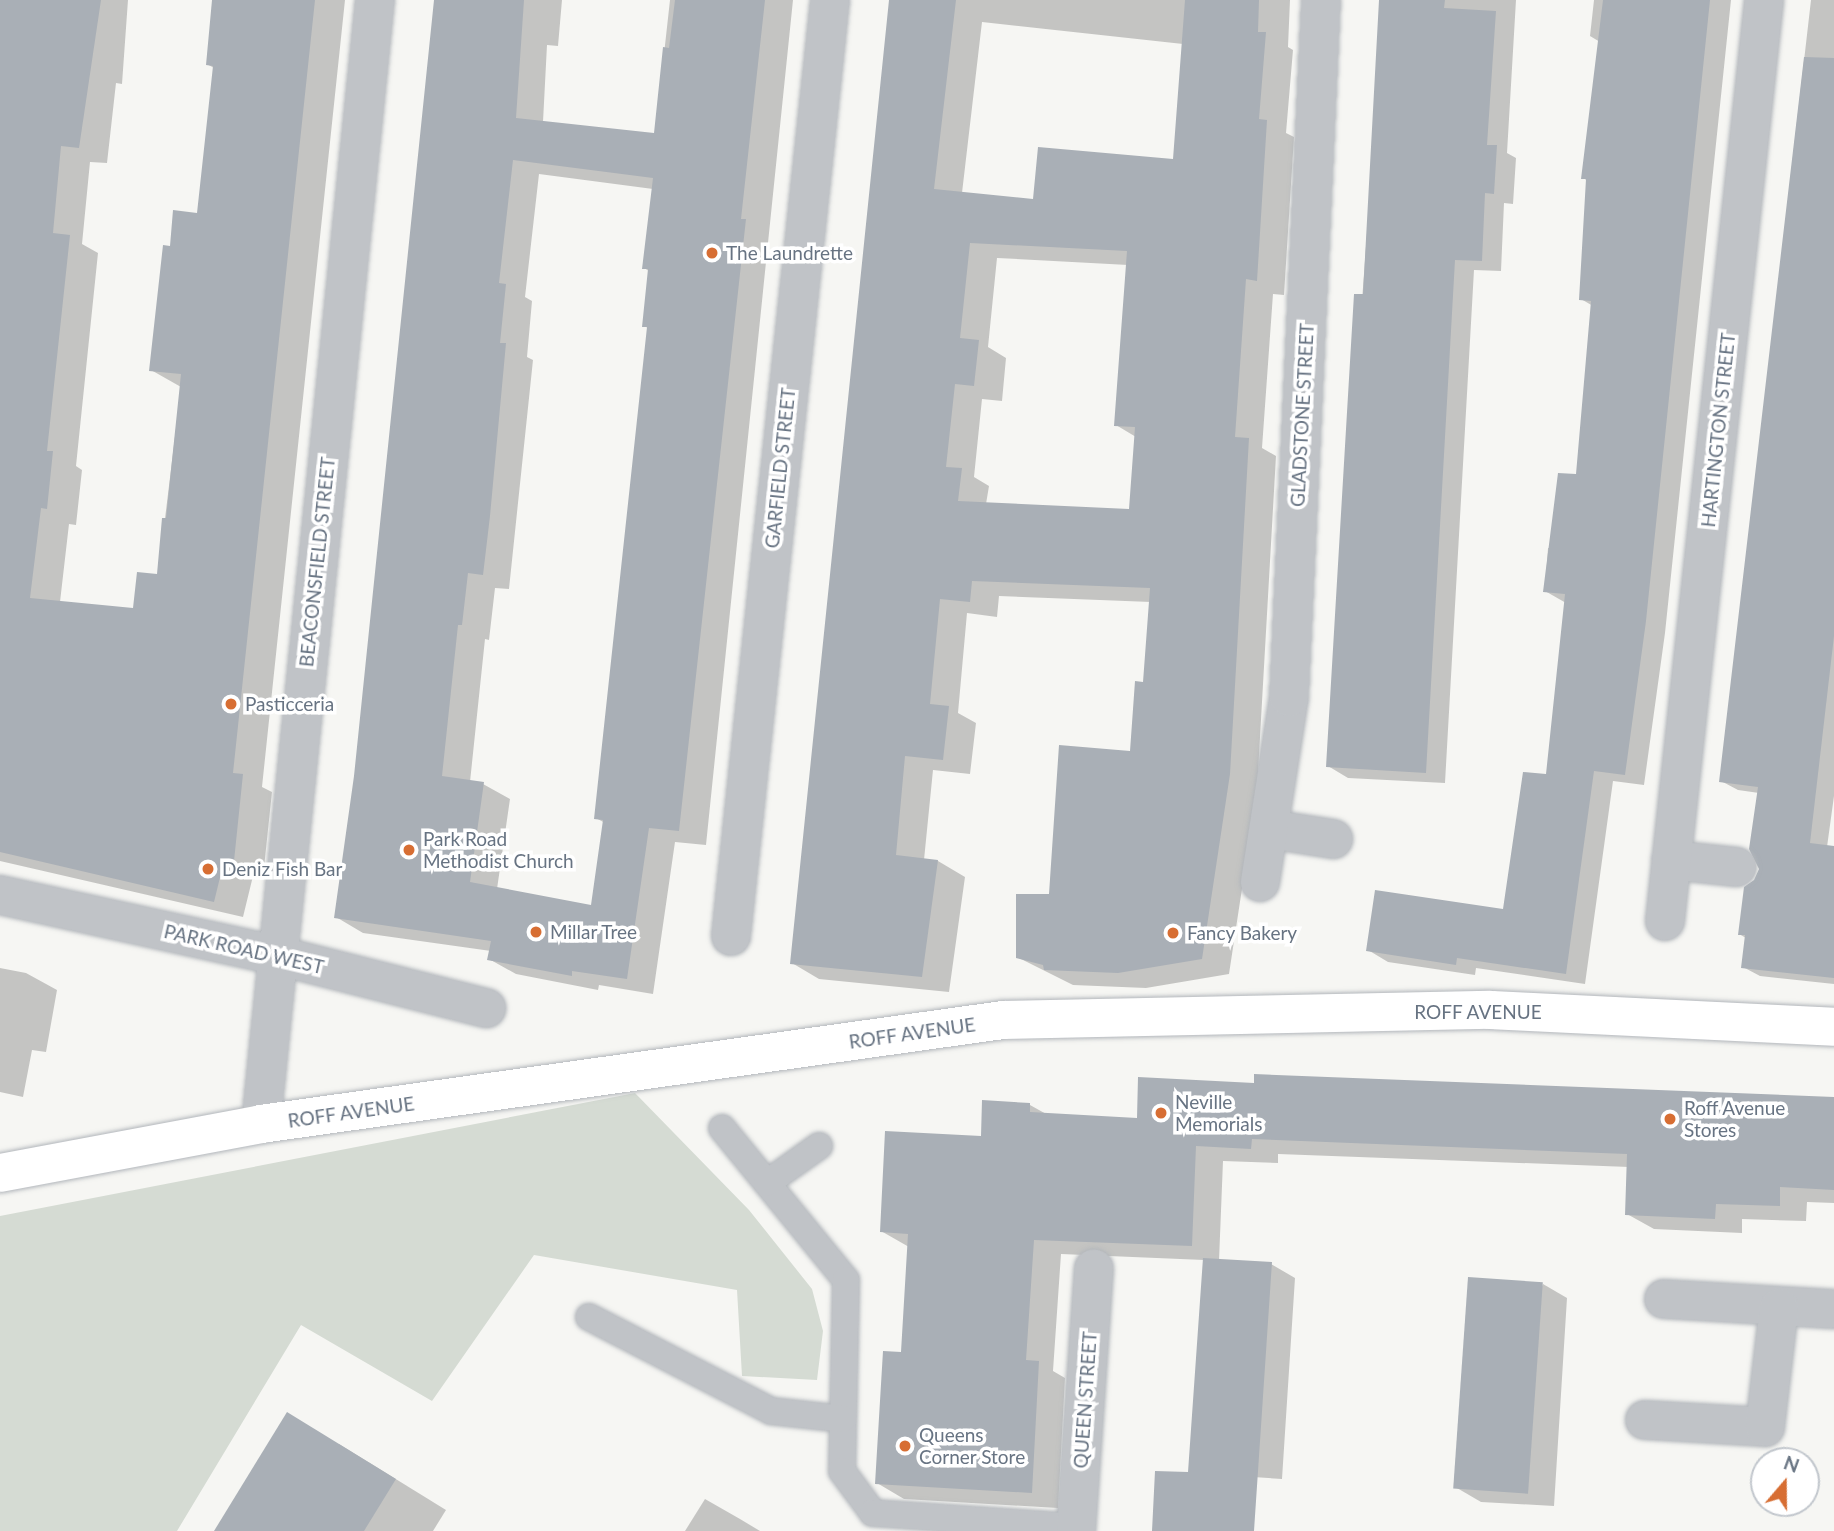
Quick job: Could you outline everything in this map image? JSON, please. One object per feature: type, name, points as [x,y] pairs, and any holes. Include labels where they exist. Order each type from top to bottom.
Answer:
[{"type":"street","name":"BEACONSFIELD STREET","points":[[261,1124],[276,955],[375,0]]},
{"type":"street","name":"GARFIELD STREET","points":[[731,936],[830,0]]},
{"type":"street","name":"GLADSTONE STREET","points":[[1260,882],[1289,697],[1321,0]]},
{"type":"street","name":"HARTINGTON STREET","points":[[1665,921],[1764,0]]},
{"type":"street","points":[[1269,829],[1333,839]]},
{"type":"street","points":[[1671,860],[1737,866]]},
{"type":"street","name":"PARK ROAD WEST","points":[[0,895],[276,955],[486,1008]]},
{"type":"street","name":"ROFF AVENUE","points":[[0,1173],[261,1124],[1003,1020],[1490,1010],[1834,1027]]},
{"type":"street","name":"QUEEN STREET","points":[[1076,1529],[1094,1269]]},
{"type":"street","points":[[1664,1299],[1834,1310]]},
{"type":"street","points":[[1645,1420],[1765,1427],[1779,1308]]},
{"type":"lane","points":[[722,1128],[846,1280],[842,1471],[873,1513],[1076,1529]]},
{"type":"lane","points":[[767,1184],[819,1146]]},
{"type":"lane","points":[[589,1317],[771,1411],[843,1419]]},
{"type":"shaded area","points":[[635,1093],[749,1210],[812,1289],[823,1331],[817,1380],[742,1376],[737,1290],[534,1255],[432,1401],[301,1325],[177,1531],[0,1531],[0,1216]]},
{"type":"building","points":[[0,0],[101,0],[79,148],[61,146],[53,233],[70,235],[47,451],[53,451],[47,509],[41,508],[30,598],[133,608],[137,572],[157,574],[162,518],[166,518],[181,374],[149,371],[163,245],[170,246],[173,210],[197,213],[213,66],[206,65],[212,0],[315,0],[233,773],[243,774],[234,861],[224,861],[214,902],[0,852]]},
{"type":"building","points":[[434,0],[524,0],[516,118],[654,133],[663,47],[669,48],[675,0],[765,0],[741,219],[746,219],[679,831],[649,828],[627,979],[572,971],[572,976],[487,960],[491,941],[334,918],[354,776]],"holes":[[[513,160],[653,178],[642,269],[648,269],[642,327],[647,327],[594,819],[603,820],[591,905],[470,882],[484,782],[442,776],[458,625],[462,625],[468,573],[483,575],[490,516],[506,343],[500,343],[506,284],[499,283]]]},
{"type":"building","points":[[889,0],[956,0],[934,189],[1033,199],[1038,147],[1173,159],[1185,0],[1259,0],[1258,32],[1266,32],[1259,119],[1267,120],[1257,281],[1246,279],[1235,437],[1249,438],[1230,774],[1202,959],[1118,973],[1044,970],[1043,965],[1016,958],[1016,894],[1049,894],[1059,745],[1130,751],[1135,681],[1143,682],[1150,588],[972,581],[970,602],[940,599],[930,704],[949,706],[943,760],[905,756],[896,855],[938,860],[922,977],[790,964]],"holes":[[[970,243],[1127,251],[1114,426],[1135,427],[1129,509],[958,501],[962,468],[946,467],[955,384],[974,386],[979,340],[960,338]]]},
{"type":"building","points":[[1379,0],[1445,0],[1444,8],[1496,11],[1487,145],[1497,145],[1494,194],[1485,193],[1482,261],[1455,260],[1426,773],[1326,767],[1354,294],[1363,294]]},
{"type":"building","points":[[1603,0],[1710,0],[1646,621],[1625,775],[1594,771],[1566,974],[1457,958],[1456,965],[1366,951],[1375,890],[1503,909],[1523,772],[1546,774],[1565,594],[1543,592],[1558,473],[1576,474],[1591,301],[1579,300],[1586,179],[1581,179]]},
{"type":"building","points":[[1804,57],[1834,58],[1834,636],[1810,843],[1834,846],[1834,978],[1741,968],[1745,935],[1738,935],[1744,887],[1754,880],[1759,869],[1749,849],[1758,787],[1719,782]]},
{"type":"building","points":[[1254,1074],[1834,1097],[1834,1190],[1780,1187],[1780,1206],[1716,1204],[1715,1219],[1625,1215],[1627,1154],[1252,1139],[1251,1149],[1196,1146],[1192,1246],[1034,1240],[1026,1360],[1039,1361],[1032,1493],[875,1484],[883,1351],[901,1352],[908,1234],[880,1232],[885,1131],[981,1136],[982,1100],[1030,1103],[1030,1112],[1137,1118],[1138,1077],[1254,1083]]},
{"type":"building","points":[[1203,1258],[1272,1262],[1254,1531],[1152,1531],[1155,1471],[1188,1472]]},
{"type":"building","points":[[1468,1277],[1543,1282],[1528,1494],[1453,1488]]},
{"type":"building","points":[[287,1412],[396,1479],[364,1531],[214,1531]]},
{"type":"place","name":"The Laundrette","points":[[712,253]]},
{"type":"place","name":"Pasticceria","points":[[231,704]]},
{"type":"place","name":"Park Road Methodist Church","points":[[409,850]]},
{"type":"place","name":"Deniz Fish Bar","points":[[208,869]]},
{"type":"place","name":"Millar Tree","points":[[536,932]]},
{"type":"place","name":"Fancy Bakery","points":[[1173,933]]},
{"type":"place","name":"Neville Memorials","points":[[1161,1113]]},
{"type":"place","name":"Roff Avenue Stores","points":[[1670,1119]]},
{"type":"place","name":"Queens Corner Store","points":[[905,1446]]}]
